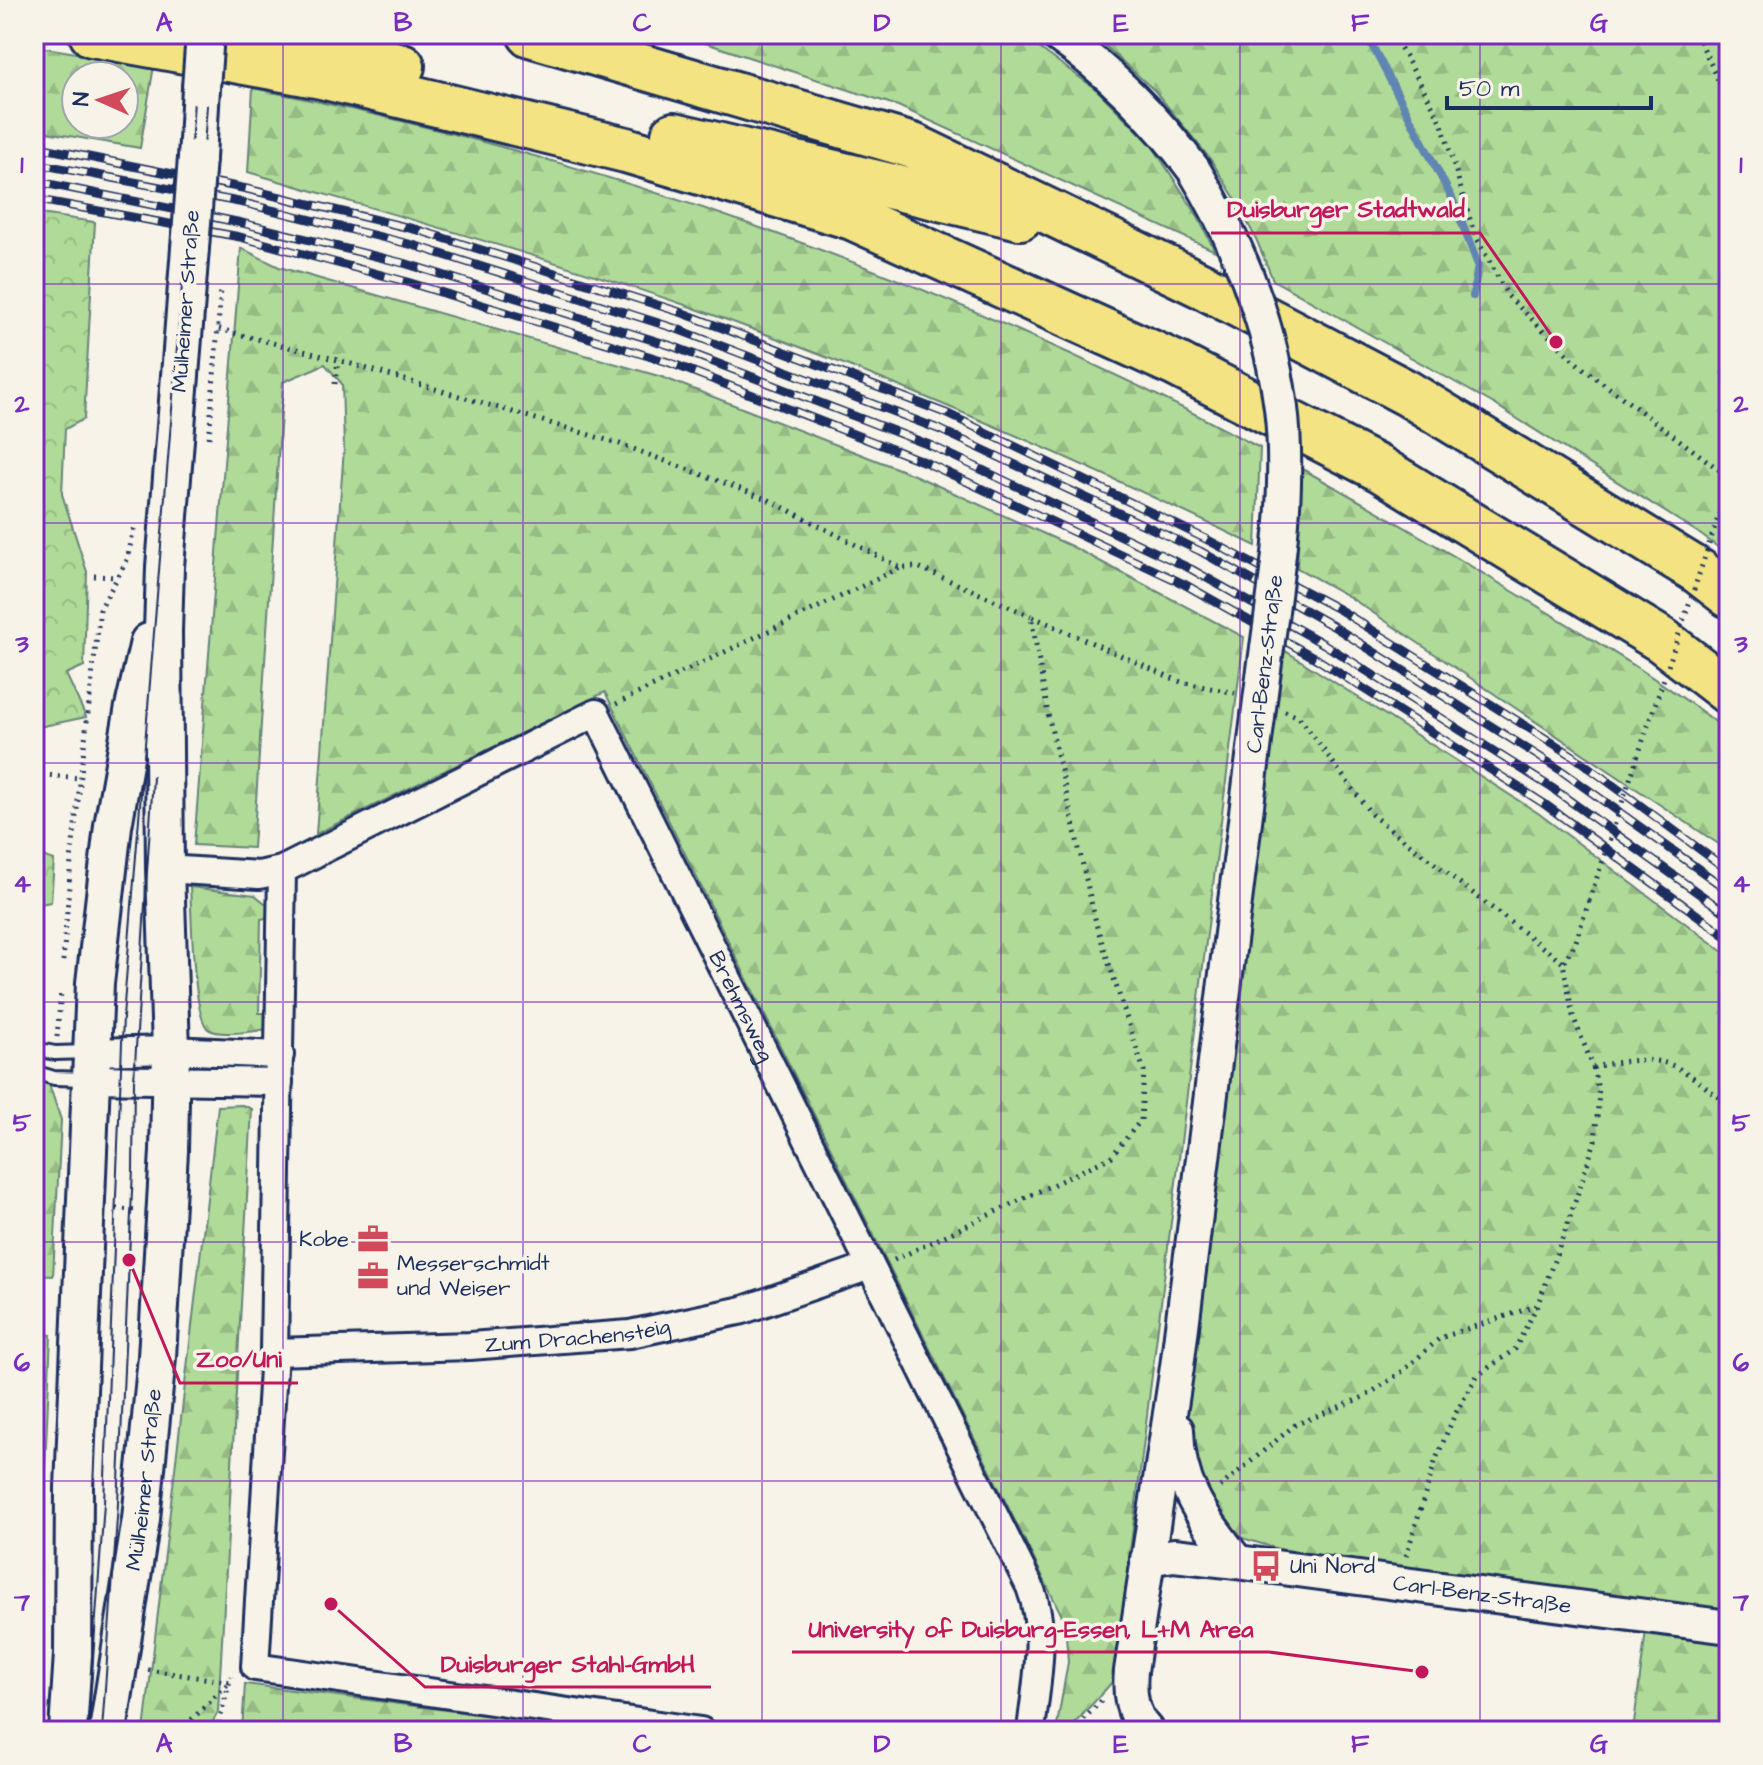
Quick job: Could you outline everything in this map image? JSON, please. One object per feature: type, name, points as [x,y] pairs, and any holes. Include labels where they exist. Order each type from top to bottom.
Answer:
[{"type":"highway","points":[[92,34],[322,76],[626,150],[852,217],[1176,364],[1380,469],[1663,641],[1729,692]]},
{"type":"highway","points":[[263,34],[328,46],[555,106],[1092,234]]},
{"type":"highway","points":[[530,34],[913,146],[1205,287],[1407,393],[1698,571],[1729,595]]},
{"type":"main road","name":"Mülheimer Straße","points":[[108,1731],[141,1519],[157,1357],[172,1066],[165,869],[165,567],[205,34]]},
{"type":"main road","name":"Mülheimer Straße","points":[[68,1731],[73,1654],[74,1488],[96,970],[113,826],[134,707],[165,567]]},
{"type":"street","name":"Carl-Benz-Straße","points":[[1056,34],[1110,75],[1143,107],[1194,170],[1222,216],[1259,304],[1273,359],[1281,411],[1283,476],[1278,561],[1177,1367],[1130,1684],[1133,1708],[1138,1721],[1147,1731]]},
{"type":"street","points":[[165,869],[259,875],[282,870],[596,713]]},
{"type":"street","name":"Brehmsweg","points":[[596,713],[1035,1600],[1041,1634],[1031,1731]]},
{"type":"street","points":[[282,870],[274,1352],[255,1667],[701,1731]]},
{"type":"street","points":[[91,1066],[172,1066],[280,1055]]},
{"type":"street","points":[[172,1066],[279,1082]]},
{"type":"street","name":"Zum Drachensteig","points":[[274,1352],[470,1346],[630,1334],[743,1310],[870,1266]]},
{"type":"street","name":"Carl-Benz-Straße","points":[[1177,1367],[1180,1460],[1184,1480],[1197,1508],[1237,1562]]},
{"type":"street","name":"Carl-Benz-Straße","points":[[1147,1559],[1174,1555],[1237,1562],[1729,1627]]},
{"type":"lane","points":[[34,1049],[91,1066]]},
{"type":"lane","points":[[34,1072],[54,1078],[91,1066]]},
{"type":"path","points":[[1393,34],[1441,121],[1474,233],[1508,296],[1580,366],[1729,477]]},
{"type":"path","points":[[1697,34],[1719,82],[1729,87]]},
{"type":"path","points":[[217,346],[221,285]]},
{"type":"path","points":[[219,329],[338,360],[635,450],[767,499],[901,568]]},
{"type":"path","points":[[335,384],[338,360]]},
{"type":"path","points":[[1563,963],[1575,944],[1729,485]]},
{"type":"path","points":[[63,967],[80,778],[100,609],[127,560],[136,510]]},
{"type":"path","points":[[596,713],[901,568],[918,567],[1181,682],[1299,717],[1372,815],[1563,963],[1573,1016],[1593,1067],[1599,1094],[1595,1141],[1537,1306],[1515,1349],[1477,1376],[1455,1414],[1436,1459],[1398,1582]]},
{"type":"path","points":[[94,576],[118,577]]},
{"type":"path","points":[[870,1266],[892,1261],[1111,1157],[1141,1120],[1144,1071],[1097,927],[1048,714],[1031,616]]},
{"type":"path","points":[[34,774],[80,778]]},
{"type":"path","points":[[59,1013],[61,982]]},
{"type":"path","points":[[1593,1067],[1639,1058],[1662,1061],[1683,1068],[1729,1106]]},
{"type":"path","points":[[87,1208],[165,1211]]},
{"type":"path","points":[[1197,1508],[1262,1449],[1295,1425],[1366,1396],[1403,1371],[1440,1338],[1537,1306]]},
{"type":"path","points":[[141,1669],[231,1682]]},
{"type":"path","points":[[180,1731],[231,1682]]},
{"type":"path","points":[[217,1731],[231,1682]]},
{"type":"green space","points":[[678,34],[1020,34],[1097,90],[1151,144],[1196,213],[1215,251],[898,106]]},
{"type":"green space","points":[[1092,34],[1729,34],[1729,555],[1494,404],[1273,280],[1236,200],[1211,160],[1155,91]]},
{"type":"green space","points":[[34,46],[118,60],[60,60],[60,134],[34,130]]},
{"type":"green space","points":[[140,64],[154,66],[140,148],[93,140],[140,140]]},
{"type":"green space","points":[[253,88],[514,150],[642,188],[770,231],[1019,331],[1141,387],[1260,448],[1256,546],[975,418],[760,332],[579,270],[248,172]]},
{"type":"green space","points":[[34,213],[95,222],[84,419],[65,429],[62,494],[87,572],[84,666],[66,674],[86,717],[34,728]]},
{"type":"green space","points":[[241,248],[279,267],[662,377],[914,475],[1071,546],[1244,637],[1114,1680],[1068,1731],[1056,1731],[1068,1662],[1065,1622],[605,692],[316,834],[344,448],[342,384],[325,364],[283,382],[253,848],[194,845]]},
{"type":"green space","points":[[1302,469],[1409,529],[1596,642],[1729,732],[1729,851],[1348,596],[1297,568]]},
{"type":"green space","points":[[1281,648],[1538,813],[1729,956],[1729,1613],[1278,1549],[1239,1537],[1205,1497],[1190,1457],[1186,1414]]},
{"type":"green space","points":[[34,853],[54,860],[51,902],[34,905]]},
{"type":"green space","points":[[190,887],[255,895],[270,907],[270,917],[261,919],[259,1013],[268,1013],[268,1028],[227,1033],[207,1028],[198,1002]]},
{"type":"green space","points":[[34,1081],[49,1084],[61,1120],[53,1276],[34,1275]]},
{"type":"green space","points":[[242,1105],[252,1109],[218,1712],[208,1731],[144,1731],[218,1106]]},
{"type":"green space","points":[[34,1333],[51,1335],[34,1707]]},
{"type":"green space","points":[[1646,1630],[1729,1641],[1729,1731],[1633,1731]]},
{"type":"green space","points":[[245,1684],[609,1731],[242,1731]]},
{"type":"waterway","points":[[1366,34],[1453,200],[1478,265],[1473,296]]},
{"type":"tram line","points":[[88,1731],[104,1503],[123,1017],[185,248],[198,34]]},
{"type":"tram line","points":[[202,175],[212,34]]},
{"type":"tram line","points":[[102,1731],[118,1504],[134,1080],[153,777]]},
{"type":"railway","points":[[34,146],[247,189],[418,230],[683,313],[948,414],[1206,539],[1340,610],[1572,755],[1729,871]]},
{"type":"railway","points":[[34,163],[244,203],[413,245],[677,329],[941,430],[1200,551],[1333,626],[1562,771],[1729,891]]},
{"type":"railway","points":[[34,181],[242,223],[407,264],[672,346],[932,446],[1191,569],[1324,644],[1552,788],[1729,915]]},
{"type":"railway","points":[[34,199],[240,237],[404,281],[668,362],[925,462],[1184,584],[1317,659],[1543,803],[1729,938]]},
{"type":"place","name":"Duisburger Stadtwald","points":[[1556,342]]},
{"type":"place","name":"Kobe","points":[[373,1239]]},
{"type":"place","name":"Zoo/Uni","points":[[129,1260]]},
{"type":"place","name":"Messerschmidt und Weiser","points":[[373,1276]]},
{"type":"place","name":"Uni Nord","points":[[1266,1566]]},
{"type":"place","name":"Duisburger Stahl-GmbH","points":[[331,1604]]},
{"type":"place","name":"University of Duisburg-Essen, L+M Area","points":[[1422,1672]]}]
